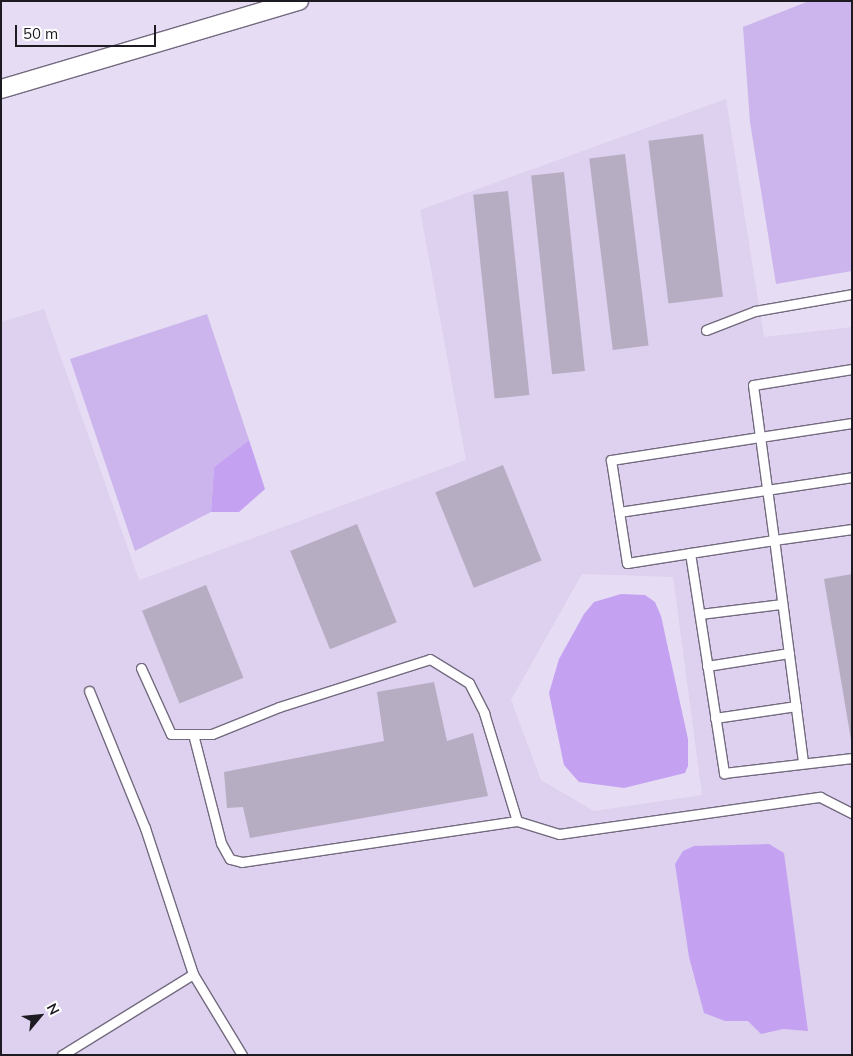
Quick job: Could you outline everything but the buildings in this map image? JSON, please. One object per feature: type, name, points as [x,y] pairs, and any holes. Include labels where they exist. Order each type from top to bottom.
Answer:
[{"type":"street","points":[[1,89],[299,1]]},
{"type":"lane","points":[[706,330],[755,311],[852,294]]},
{"type":"lane","points":[[803,762],[753,384],[852,369]]},
{"type":"lane","points":[[852,423],[611,460],[627,563],[852,529]]},
{"type":"lane","points":[[619,512],[852,477]]},
{"type":"lane","points":[[690,553],[724,774],[803,762],[852,758]]},
{"type":"lane","points":[[700,614],[782,604]]},
{"type":"lane","points":[[707,666],[789,654]]},
{"type":"lane","points":[[141,668],[171,734],[212,734],[280,707],[430,659],[469,683],[484,713],[516,820]]},
{"type":"lane","points":[[89,690],[145,828],[193,974],[242,1055]]},
{"type":"lane","points":[[715,718],[796,706]]},
{"type":"lane","points":[[193,734],[221,843],[230,859],[242,862],[516,820],[559,834],[820,797],[852,813]]},
{"type":"lane","points":[[62,1055],[193,974]]},
{"type":"shaded area","points":[[809,1],[852,1],[852,271],[776,284],[750,122],[743,27]]},
{"type":"shaded area","points":[[726,99],[764,337],[852,327],[852,1055],[1,1055],[1,322],[44,309],[139,580],[466,460],[420,210]],"holes":[[[582,574],[673,577],[702,795],[594,811],[541,780],[511,700]]]},
{"type":"shaded area","points":[[207,314],[249,440],[214,467],[211,512],[135,551],[70,359]]},
{"type":"shaded area","points":[[249,440],[265,489],[239,512],[211,512],[214,467]]},
{"type":"shaded area","points":[[621,594],[645,595],[655,602],[661,616],[688,739],[688,766],[685,773],[624,788],[579,782],[564,765],[549,693],[559,659],[584,614],[594,602]]},
{"type":"shaded area","points":[[769,844],[784,853],[808,1031],[783,1029],[761,1034],[748,1021],[725,1021],[704,1013],[689,957],[675,864],[683,851],[694,846]]}]
